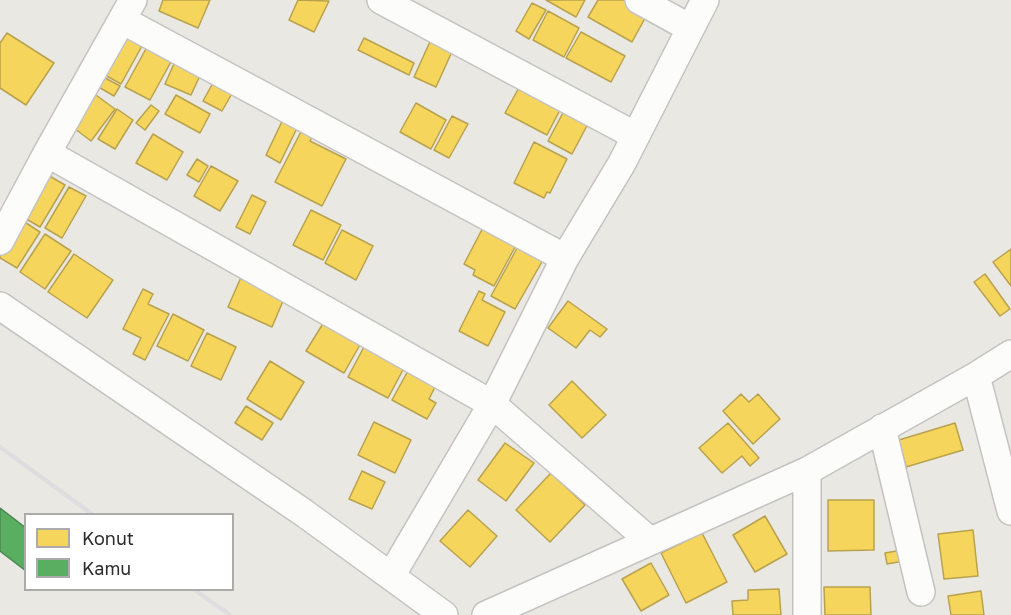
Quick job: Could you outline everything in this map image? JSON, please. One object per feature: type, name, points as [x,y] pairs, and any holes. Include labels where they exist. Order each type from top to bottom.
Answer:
[{"type":"street","points":[[381,0],[636,136]]},
{"type":"street","points":[[639,0],[690,28]]},
{"type":"street","points":[[391,576],[492,404],[565,258],[622,163],[705,0]]},
{"type":"street","points":[[0,241],[46,153],[128,10],[565,258]]},
{"type":"street","points":[[46,153],[492,404],[650,541]]},
{"type":"street","points":[[0,306],[294,506],[444,615]]},
{"type":"street","points":[[486,615],[807,471],[1011,354]]},
{"type":"street","points":[[976,376],[1011,511]]},
{"type":"street","points":[[882,428],[921,592]]},
{"type":"street","points":[[807,471],[807,615]]},
{"type":"building: Konut","points":[[163,0],[210,0],[198,28],[159,11]]},
{"type":"building: Konut","points":[[298,0],[329,1],[314,32],[289,20]]},
{"type":"building: Konut","points":[[546,0],[585,0],[576,17]]},
{"type":"building: Konut","points":[[598,0],[629,0],[649,11],[632,42],[588,17]]},
{"type":"building: Konut","points":[[532,3],[546,10],[529,39],[516,31]]},
{"type":"building: Konut","points":[[548,11],[579,28],[564,57],[533,40]]},
{"type":"building: Konut","points":[[581,32],[625,56],[611,82],[566,58]]},
{"type":"building: Konut","points":[[7,33],[54,63],[26,105],[0,88],[0,43]]},
{"type":"building: Konut","points":[[118,33],[142,46],[121,84],[98,71]]},
{"type":"building: Konut","points":[[433,35],[455,45],[436,87],[414,77]]},
{"type":"building: Konut","points":[[364,38],[414,63],[409,75],[358,50]]},
{"type":"building: Konut","points":[[147,47],[172,60],[150,100],[125,87]]},
{"type":"building: Konut","points":[[177,57],[203,69],[191,95],[165,84]]},
{"type":"building: Konut","points":[[219,72],[238,83],[222,111],[203,101]]},
{"type":"building: Konut","points":[[96,73],[120,86],[114,96],[90,82]]},
{"type":"building: Konut","points":[[521,84],[562,106],[547,135],[505,113]]},
{"type":"building: Konut","points":[[89,90],[115,109],[91,141],[66,122]]},
{"type":"building: Konut","points":[[176,95],[210,114],[200,133],[165,114]]},
{"type":"building: Konut","points":[[416,103],[446,120],[431,149],[400,132]]},
{"type":"building: Konut","points":[[151,105],[159,111],[145,130],[136,123]]},
{"type":"building: Konut","points":[[566,107],[590,120],[572,154],[548,141]]},
{"type":"building: Konut","points":[[117,109],[133,120],[115,149],[98,139]]},
{"type":"building: Konut","points":[[286,113],[301,120],[280,163],[266,155]]},
{"type":"building: Konut","points":[[452,116],[468,124],[449,158],[434,150]]},
{"type":"building: Konut","points":[[305,124],[316,129],[310,141],[346,159],[322,206],[275,182]]},
{"type":"building: Konut","points":[[153,134],[183,152],[167,180],[136,163]]},
{"type":"building: Konut","points":[[534,142],[567,159],[550,193],[547,192],[544,198],[514,183]]},
{"type":"building: Konut","points":[[197,159],[208,166],[199,182],[187,175]]},
{"type":"building: Konut","points":[[211,166],[238,181],[220,211],[194,196]]},
{"type":"building: Konut","points":[[46,174],[65,185],[40,227],[21,216]]},
{"type":"building: Konut","points":[[69,187],[86,196],[62,238],[45,228]]},
{"type":"building: Konut","points":[[252,195],[266,202],[250,234],[236,227]]},
{"type":"building: Konut","points":[[311,210],[341,225],[323,260],[293,245]]},
{"type":"building: Konut","points":[[488,218],[521,236],[494,286],[473,275],[475,270],[464,264]]},
{"type":"building: Konut","points":[[20,219],[40,232],[17,268],[0,258],[0,251]]},
{"type":"building: Konut","points":[[342,230],[373,246],[356,280],[325,263]]},
{"type":"building: Konut","points":[[45,234],[71,251],[45,289],[20,272]]},
{"type":"building: Konut","points":[[522,239],[547,253],[515,309],[491,296]]},
{"type":"building: Konut","points":[[1011,249],[1011,286],[993,262]]},
{"type":"building: Konut","points":[[74,254],[113,280],[87,318],[48,292]]},
{"type":"building: Konut","points":[[985,274],[1010,309],[1000,316],[974,282]]},
{"type":"building: Konut","points":[[242,275],[286,294],[272,327],[228,307]]},
{"type":"building: Konut","points":[[143,289],[153,294],[148,304],[169,314],[145,360],[133,354],[141,338],[123,329]]},
{"type":"building: Konut","points":[[479,291],[485,294],[482,300],[505,312],[488,346],[459,331]]},
{"type":"building: Konut","points":[[568,301],[607,329],[600,337],[590,330],[576,348],[548,328]]},
{"type":"building: Konut","points":[[173,314],[204,330],[188,361],[157,346]]},
{"type":"building: Konut","points":[[324,322],[361,343],[344,373],[306,351]]},
{"type":"building: Konut","points":[[207,333],[236,347],[221,380],[191,366]]},
{"type":"building: Konut","points":[[365,345],[405,366],[388,398],[348,377]]},
{"type":"building: Konut","points":[[270,361],[304,382],[281,420],[247,399]]},
{"type":"building: Konut","points":[[409,369],[437,383],[429,399],[436,403],[427,419],[392,400]]},
{"type":"building: Konut","points":[[572,381],[606,415],[582,438],[549,405]]},
{"type":"building: Konut","points":[[741,394],[749,402],[758,394],[780,419],[753,444],[723,411]]},
{"type":"building: Konut","points":[[246,406],[273,423],[262,440],[235,423]]},
{"type":"building: Konut","points":[[374,422],[411,440],[395,473],[358,455]]},
{"type":"building: Konut","points":[[728,423],[759,458],[750,466],[742,456],[722,473],[699,448]]},
{"type":"building: Konut","points":[[955,423],[963,450],[906,467],[899,440]]},
{"type":"building: Konut","points":[[505,443],[534,463],[506,501],[478,480]]},
{"type":"building: Konut","points":[[362,471],[385,482],[372,509],[349,499]]},
{"type":"building: Konut","points":[[551,473],[585,505],[550,542],[516,510]]},
{"type":"building: Konut","points":[[828,500],[874,500],[874,550],[828,551]]},
{"type":"building: Konut","points":[[468,510],[497,536],[470,567],[440,541]]},
{"type":"building: Konut","points":[[765,516],[787,554],[755,572],[733,535]]},
{"type":"building: Konut","points":[[973,530],[978,576],[944,579],[938,534]]},
{"type":"building: Konut","points":[[702,533],[727,582],[686,603],[661,553]]},
{"type":"building: Konut","points":[[902,550],[904,561],[887,564],[885,553]]},
{"type":"building: Konut","points":[[651,563],[669,595],[641,611],[622,579]]},
{"type":"building: Konut","points":[[824,587],[870,587],[871,615],[825,615]]},
{"type":"building: Konut","points":[[779,589],[781,615],[733,615],[732,601],[748,600],[748,590]]},
{"type":"building: Konut","points":[[981,591],[984,615],[951,615],[948,596]]},
{"type":"building: Kamu","points":[[0,508],[24,526],[24,569],[0,551]]},
{"type":"railway","points":[[0,447],[91,513]]},
{"type":"railway","points":[[196,591],[230,615]]}]
